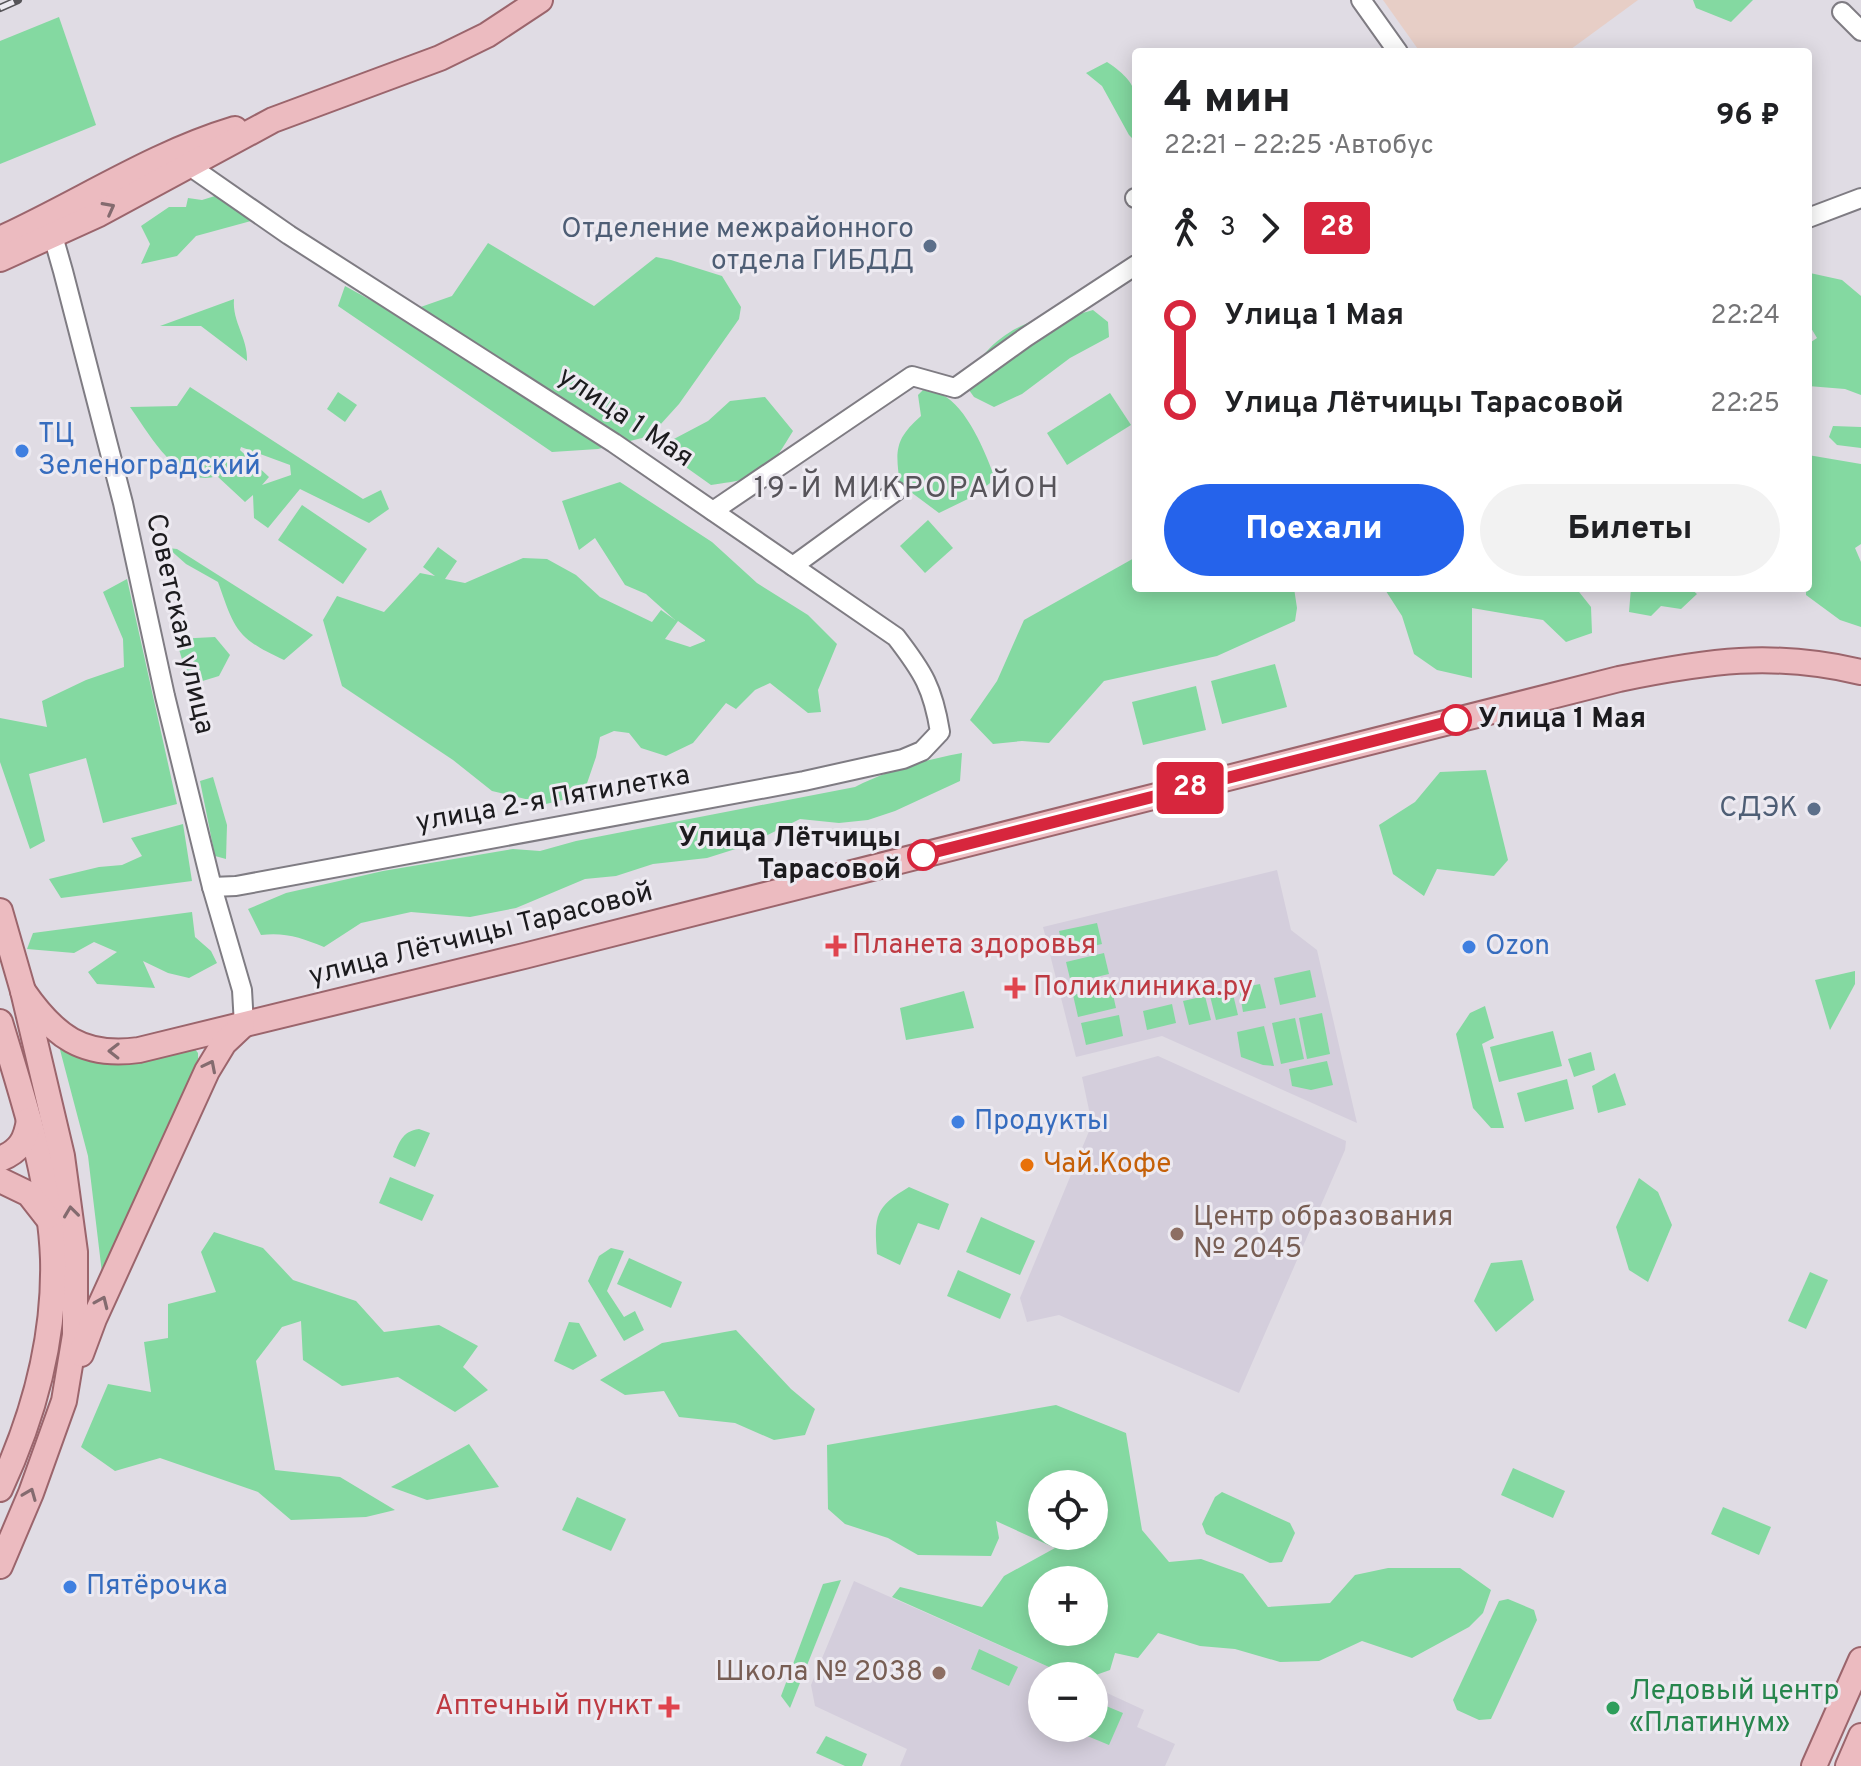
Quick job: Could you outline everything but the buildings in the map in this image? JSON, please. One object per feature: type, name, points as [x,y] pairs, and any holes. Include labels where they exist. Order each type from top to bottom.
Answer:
[{"type":"main road","points":[[0,259],[42,230],[180,159],[201,139],[273,120],[440,58],[487,35],[540,0]]},
{"type":"main road","points":[[0,239],[42,230]]},
{"type":"main road","name":"улица Лётчицы Тарасовой","points":[[23,991],[53,1029],[72,1042],[101,1052],[139,1050],[1619,679],[1701,663],[1757,658],[1810,662],[1861,672]]},
{"type":"main road","points":[[0,911],[23,991],[62,1156],[75,1252],[75,1335],[64,1401]]},
{"type":"main road","points":[[0,1022],[29,1117],[49,1220],[53,1258],[50,1322],[35,1392],[22,1436],[0,1489]]},
{"type":"main road","points":[[0,1566],[31,1493],[94,1319],[207,1071],[224,1043],[244,1025]]},
{"type":"main road","points":[[0,1159],[21,1147],[29,1117]]},
{"type":"main road","points":[[0,1180],[29,1194],[49,1220]]},
{"type":"main road","points":[[1814,1766],[1861,1660]]},
{"type":"main road","points":[[1848,1766],[1861,1736]]},
{"type":"street","points":[[1361,0],[1395,48]]},
{"type":"street","points":[[1842,12],[1861,31]]},
{"type":"street","name":"улица 1 Мая","points":[[180,159],[289,235],[614,443],[896,637],[916,662],[934,697],[940,732],[922,751],[903,759]]},
{"type":"street","points":[[1812,216],[1861,198]]},
{"type":"street","name":"Советская улица","points":[[42,230],[123,503],[165,696],[212,887],[242,990],[244,1025]]},
{"type":"street","points":[[713,511],[912,376],[955,388],[1132,268]]},
{"type":"street","points":[[793,566],[896,491]]},
{"type":"street","name":"улица 2-я Пятилетка","points":[[212,887],[236,886],[679,807],[903,759]]},
{"type":"shaded area","points":[[1383,0],[1638,0],[1572,48],[1417,48]]},
{"type":"shaded area","points":[[1277,870],[1291,930],[1317,950],[1357,1123],[1162,1036],[1076,1057],[1043,927]]},
{"type":"shaded area","name":"Центр образования № 2045","points":[[1158,1056],[1346,1141],[1345,1150],[1239,1393],[1059,1315],[1027,1322],[1020,1298],[1092,1124],[1082,1077]]},
{"type":"shaded area","name":"Школа № 2038","points":[[854,1581],[1037,1662],[1028,1662],[1028,1742],[1108,1742],[1108,1693],[1144,1710],[1137,1727],[1175,1744],[1165,1766],[900,1766],[907,1749],[815,1706],[811,1685]]},
{"type":"green space","points":[[1693,0],[1753,0],[1731,22],[1696,8]]},
{"type":"green space","points":[[59,17],[96,125],[0,164],[0,41]]},
{"type":"green space","points":[[1107,62],[1128,79],[1132,85],[1132,138],[1102,86],[1086,73]]},
{"type":"green space","points":[[215,196],[251,221],[196,236],[177,256],[141,264],[150,244],[141,226],[169,207],[186,207],[188,198],[202,200]]},
{"type":"green space","points":[[488,243],[594,306],[656,257],[671,260],[722,276],[741,307],[739,319],[679,404],[650,436],[598,449],[552,452],[338,306],[345,286],[385,308],[415,309],[452,296]]},
{"type":"green space","points":[[1812,273],[1842,280],[1861,296],[1861,395],[1845,389],[1812,386],[1812,341],[1817,338],[1812,330]]},
{"type":"green space","points":[[234,299],[247,361],[201,326],[160,326]]},
{"type":"green space","points":[[1093,310],[1108,322],[1109,337],[1070,358],[1022,394],[994,407],[974,397],[966,386],[977,363],[1003,336],[1037,320]]},
{"type":"green space","points":[[190,387],[363,499],[381,490],[389,509],[369,523],[300,489],[268,528],[254,518],[253,495],[245,502],[217,476],[203,478],[177,467],[130,407],[177,406]],"holes":[[[241,447],[290,465],[291,475],[262,485],[269,477],[240,450]]]},
{"type":"green space","points":[[923,390],[942,395],[959,409],[981,445],[995,479],[974,496],[939,513],[900,484],[898,472],[899,446],[906,432],[921,416],[918,395]]},
{"type":"green space","points":[[338,392],[357,405],[345,422],[327,409]]},
{"type":"green space","points":[[1110,393],[1131,425],[1067,465],[1047,433]]},
{"type":"green space","points":[[765,397],[793,431],[776,458],[761,472],[742,480],[711,485],[666,453],[672,440],[708,421],[730,401]]},
{"type":"green space","points":[[1833,426],[1861,427],[1861,448],[1837,445],[1829,437]]},
{"type":"green space","points":[[1812,456],[1861,464],[1861,544],[1855,548],[1861,562],[1861,627],[1840,620],[1806,592],[1812,592]]},
{"type":"green space","points":[[620,482],[712,542],[757,583],[808,615],[837,644],[818,690],[821,712],[808,713],[770,683],[755,690],[736,709],[726,703],[693,743],[666,756],[641,748],[629,733],[614,731],[600,737],[583,795],[546,804],[492,791],[453,760],[342,686],[323,620],[337,596],[384,612],[420,573],[435,576],[423,567],[438,547],[457,561],[445,579],[465,583],[523,558],[547,559],[576,575],[600,597],[652,622],[661,610],[675,620],[646,594],[625,585],[595,538],[579,550],[562,501]],"holes":[[[678,621],[705,640],[690,647],[665,639]]]},
{"type":"green space","points":[[302,505],[367,549],[343,584],[278,540]]},
{"type":"green space","points":[[928,520],[953,548],[925,573],[900,546]]},
{"type":"green space","points":[[168,548],[177,549],[313,635],[284,660],[256,645],[239,631],[218,582],[186,564]]},
{"type":"green space","points":[[1132,559],[1132,592],[1295,592],[1297,608],[1295,621],[1217,656],[1104,681],[1049,743],[1022,741],[993,744],[970,720],[997,681],[1024,620]]},
{"type":"green space","points":[[127,579],[177,804],[103,823],[86,758],[29,774],[45,841],[30,849],[0,762],[0,718],[47,727],[42,701],[86,680],[124,667],[123,639],[103,592]]},
{"type":"green space","points":[[1387,592],[1579,592],[1591,607],[1592,633],[1566,642],[1543,620],[1472,608],[1472,678],[1437,670],[1414,654],[1402,616]]},
{"type":"green space","points":[[1631,592],[1697,594],[1681,609],[1661,606],[1651,616],[1629,612]]},
{"type":"green space","points":[[215,637],[230,655],[219,676],[196,683],[186,673],[176,639]]},
{"type":"green space","points":[[1275,664],[1287,707],[1222,724],[1211,681]]},
{"type":"green space","points":[[1196,686],[1206,730],[1143,745],[1132,702]]},
{"type":"green space","points":[[962,753],[960,781],[895,811],[868,820],[839,823],[800,819],[745,846],[707,858],[653,864],[616,876],[585,879],[516,908],[470,917],[411,912],[361,923],[324,947],[293,936],[261,935],[248,909],[286,893],[383,871],[513,849],[540,851],[576,841],[855,787],[907,766]]},
{"type":"green space","points":[[1486,770],[1508,860],[1494,876],[1437,869],[1424,896],[1393,874],[1379,825],[1415,802],[1440,772]]},
{"type":"green space","points":[[213,777],[227,825],[226,859],[215,856],[200,781]]},
{"type":"green space","points":[[183,824],[192,881],[61,898],[49,879],[122,865],[142,856],[131,838]]},
{"type":"green space","points":[[192,912],[195,937],[211,951],[217,963],[189,978],[168,973],[143,961],[155,988],[97,984],[88,972],[117,952],[94,942],[74,953],[27,949],[33,933]]},
{"type":"green space","points":[[1097,923],[1102,944],[1064,953],[1059,931]]},
{"type":"green space","points":[[1104,953],[1109,974],[1071,983],[1066,962]]},
{"type":"green space","points":[[1310,970],[1316,997],[1280,1005],[1274,978]]},
{"type":"green space","points":[[1855,971],[1855,984],[1830,1030],[1815,980]]},
{"type":"green space","points":[[1260,984],[1266,1008],[1243,1012],[1239,988]]},
{"type":"green space","points":[[1111,986],[1116,1008],[1078,1017],[1073,995]]},
{"type":"green space","points":[[1232,990],[1238,1015],[1216,1020],[1210,996]]},
{"type":"green space","points":[[964,991],[974,1028],[906,1040],[900,1008]]},
{"type":"green space","points":[[1205,996],[1211,1020],[1189,1025],[1183,1001]]},
{"type":"green space","points":[[1172,1004],[1176,1023],[1147,1030],[1143,1011]]},
{"type":"green space","points":[[1485,1006],[1494,1038],[1482,1044],[1504,1128],[1491,1128],[1473,1108],[1456,1034],[1470,1013]]},
{"type":"green space","points":[[1322,1013],[1330,1054],[1307,1059],[1299,1018]]},
{"type":"green space","points":[[1119,1015],[1123,1036],[1086,1045],[1081,1023]]},
{"type":"green space","points":[[1295,1018],[1304,1059],[1281,1064],[1272,1023]]},
{"type":"green space","points":[[1264,1026],[1274,1066],[1241,1057],[1237,1032]]},
{"type":"green space","points":[[1553,1031],[1562,1066],[1499,1082],[1490,1047]]},
{"type":"green space","points":[[59,1046],[78,1056],[111,1064],[141,1062],[194,1048],[198,1053],[102,1273],[88,1156]]},
{"type":"green space","points":[[1591,1052],[1595,1070],[1574,1077],[1568,1059]]},
{"type":"green space","points":[[1327,1061],[1333,1085],[1311,1090],[1292,1086],[1289,1069]]},
{"type":"green space","points":[[1615,1073],[1626,1105],[1598,1113],[1592,1086]]},
{"type":"green space","points":[[1567,1079],[1574,1109],[1525,1122],[1517,1093]]},
{"type":"green space","points":[[419,1129],[430,1133],[415,1167],[393,1157],[405,1135]]},
{"type":"green space","points":[[390,1177],[434,1195],[422,1221],[379,1203]]},
{"type":"green space","points":[[1639,1178],[1658,1192],[1672,1225],[1648,1282],[1629,1270],[1616,1227]]},
{"type":"green space","points":[[909,1187],[949,1204],[939,1230],[918,1223],[900,1265],[877,1254],[877,1221],[883,1207]]},
{"type":"green space","points":[[981,1217],[1035,1241],[1020,1275],[966,1252]]},
{"type":"green space","points":[[214,1232],[263,1248],[293,1280],[356,1301],[384,1332],[439,1325],[478,1346],[463,1367],[488,1390],[455,1412],[398,1377],[342,1386],[303,1360],[301,1321],[282,1327],[256,1361],[275,1470],[340,1477],[395,1510],[366,1517],[291,1520],[258,1492],[160,1458],[115,1471],[81,1447],[108,1384],[151,1392],[144,1342],[168,1338],[168,1304],[216,1292],[201,1252]]},
{"type":"green space","points":[[611,1248],[624,1251],[607,1291],[624,1317],[635,1311],[644,1330],[624,1341],[588,1281],[599,1256]]},
{"type":"green space","points":[[629,1258],[682,1282],[671,1308],[617,1284]]},
{"type":"green space","points":[[1522,1260],[1534,1300],[1496,1332],[1474,1301],[1491,1263]]},
{"type":"green space","points":[[958,1270],[1011,1294],[1000,1319],[947,1296]]},
{"type":"green space","points":[[1810,1272],[1828,1280],[1806,1329],[1788,1321]]},
{"type":"green space","points":[[569,1322],[579,1323],[597,1356],[573,1370],[554,1361]]},
{"type":"green space","points":[[736,1330],[791,1389],[815,1409],[805,1435],[774,1440],[735,1423],[679,1417],[664,1391],[625,1395],[600,1380],[662,1343]]},
{"type":"green space","points":[[1056,1405],[1126,1433],[1142,1530],[1169,1562],[1201,1559],[1243,1574],[1268,1607],[1330,1603],[1355,1575],[1388,1568],[1460,1568],[1491,1590],[1483,1613],[1469,1627],[1412,1658],[1362,1641],[1319,1661],[1280,1662],[1235,1649],[1200,1646],[1158,1633],[1138,1658],[1115,1653],[1108,1671],[1108,1662],[1038,1662],[892,1597],[900,1587],[982,1607],[1004,1576],[1051,1550],[1108,1550],[1108,1470],[1028,1470],[1028,1536],[996,1521],[999,1538],[991,1556],[918,1555],[888,1538],[845,1524],[828,1509],[827,1445]]},
{"type":"green space","points":[[469,1444],[499,1487],[427,1500],[391,1487]]},
{"type":"green space","points":[[1513,1468],[1565,1491],[1553,1518],[1501,1495]]},
{"type":"green space","points":[[1222,1492],[1290,1523],[1295,1533],[1282,1562],[1270,1563],[1206,1534],[1202,1524],[1215,1497]]},
{"type":"green space","points":[[577,1497],[626,1519],[611,1551],[562,1530]]},
{"type":"green space","points":[[1723,1507],[1771,1527],[1759,1555],[1711,1534]]},
{"type":"green space","points":[[841,1580],[790,1708],[781,1696],[823,1584]]},
{"type":"green space","points":[[1508,1599],[1534,1610],[1537,1620],[1491,1719],[1479,1720],[1457,1710],[1453,1700],[1499,1601]]},
{"type":"green space","points":[[979,1649],[1018,1667],[1009,1686],[971,1669]]},
{"type":"green space","points":[[1108,1707],[1123,1713],[1109,1745],[1102,1742],[1108,1742]]},
{"type":"green space","points":[[826,1736],[867,1754],[862,1766],[845,1766],[816,1753]]},
{"type":"railway","points":[[0,8],[18,0]]},
{"type":"bus line","name":"28","points":[[923,855],[1456,720]]},
{"type":"place","name":"Отделение межрайонного отдела ГИБДД","points":[[930,246]]},
{"type":"place","name":"ТЦ Зеленоградский","points":[[22,451]]},
{"type":"place","name":"Улица 1 Мая","points":[[1456,720]]},
{"type":"place","name":"СДЭК","points":[[1814,809]]},
{"type":"place","name":"Улица Лётчицы Тарасовой","points":[[923,855]]},
{"type":"place","name":"Планета здоровья","points":[[836,946]]},
{"type":"place","name":"Ozon","points":[[1469,947]]},
{"type":"place","name":"Поликлиника.ру","points":[[1015,988]]},
{"type":"place","name":"Продукты","points":[[958,1122]]},
{"type":"place","name":"Чай.Кофе","points":[[1027,1165]]},
{"type":"place","name":"Центр образования № 2045","points":[[1177,1234]]},
{"type":"place","name":"Пятёрочка","points":[[70,1587]]},
{"type":"place","name":"Школа № 2038","points":[[939,1673]]},
{"type":"place","name":"Аптечный пункт","points":[[669,1707]]},
{"type":"place","name":"Ледовый центр «Платинум»","points":[[1613,1708]]},
{"type":"district","name":"19-Й МИКРОРАЙОН","points":[[907,489]]}]
